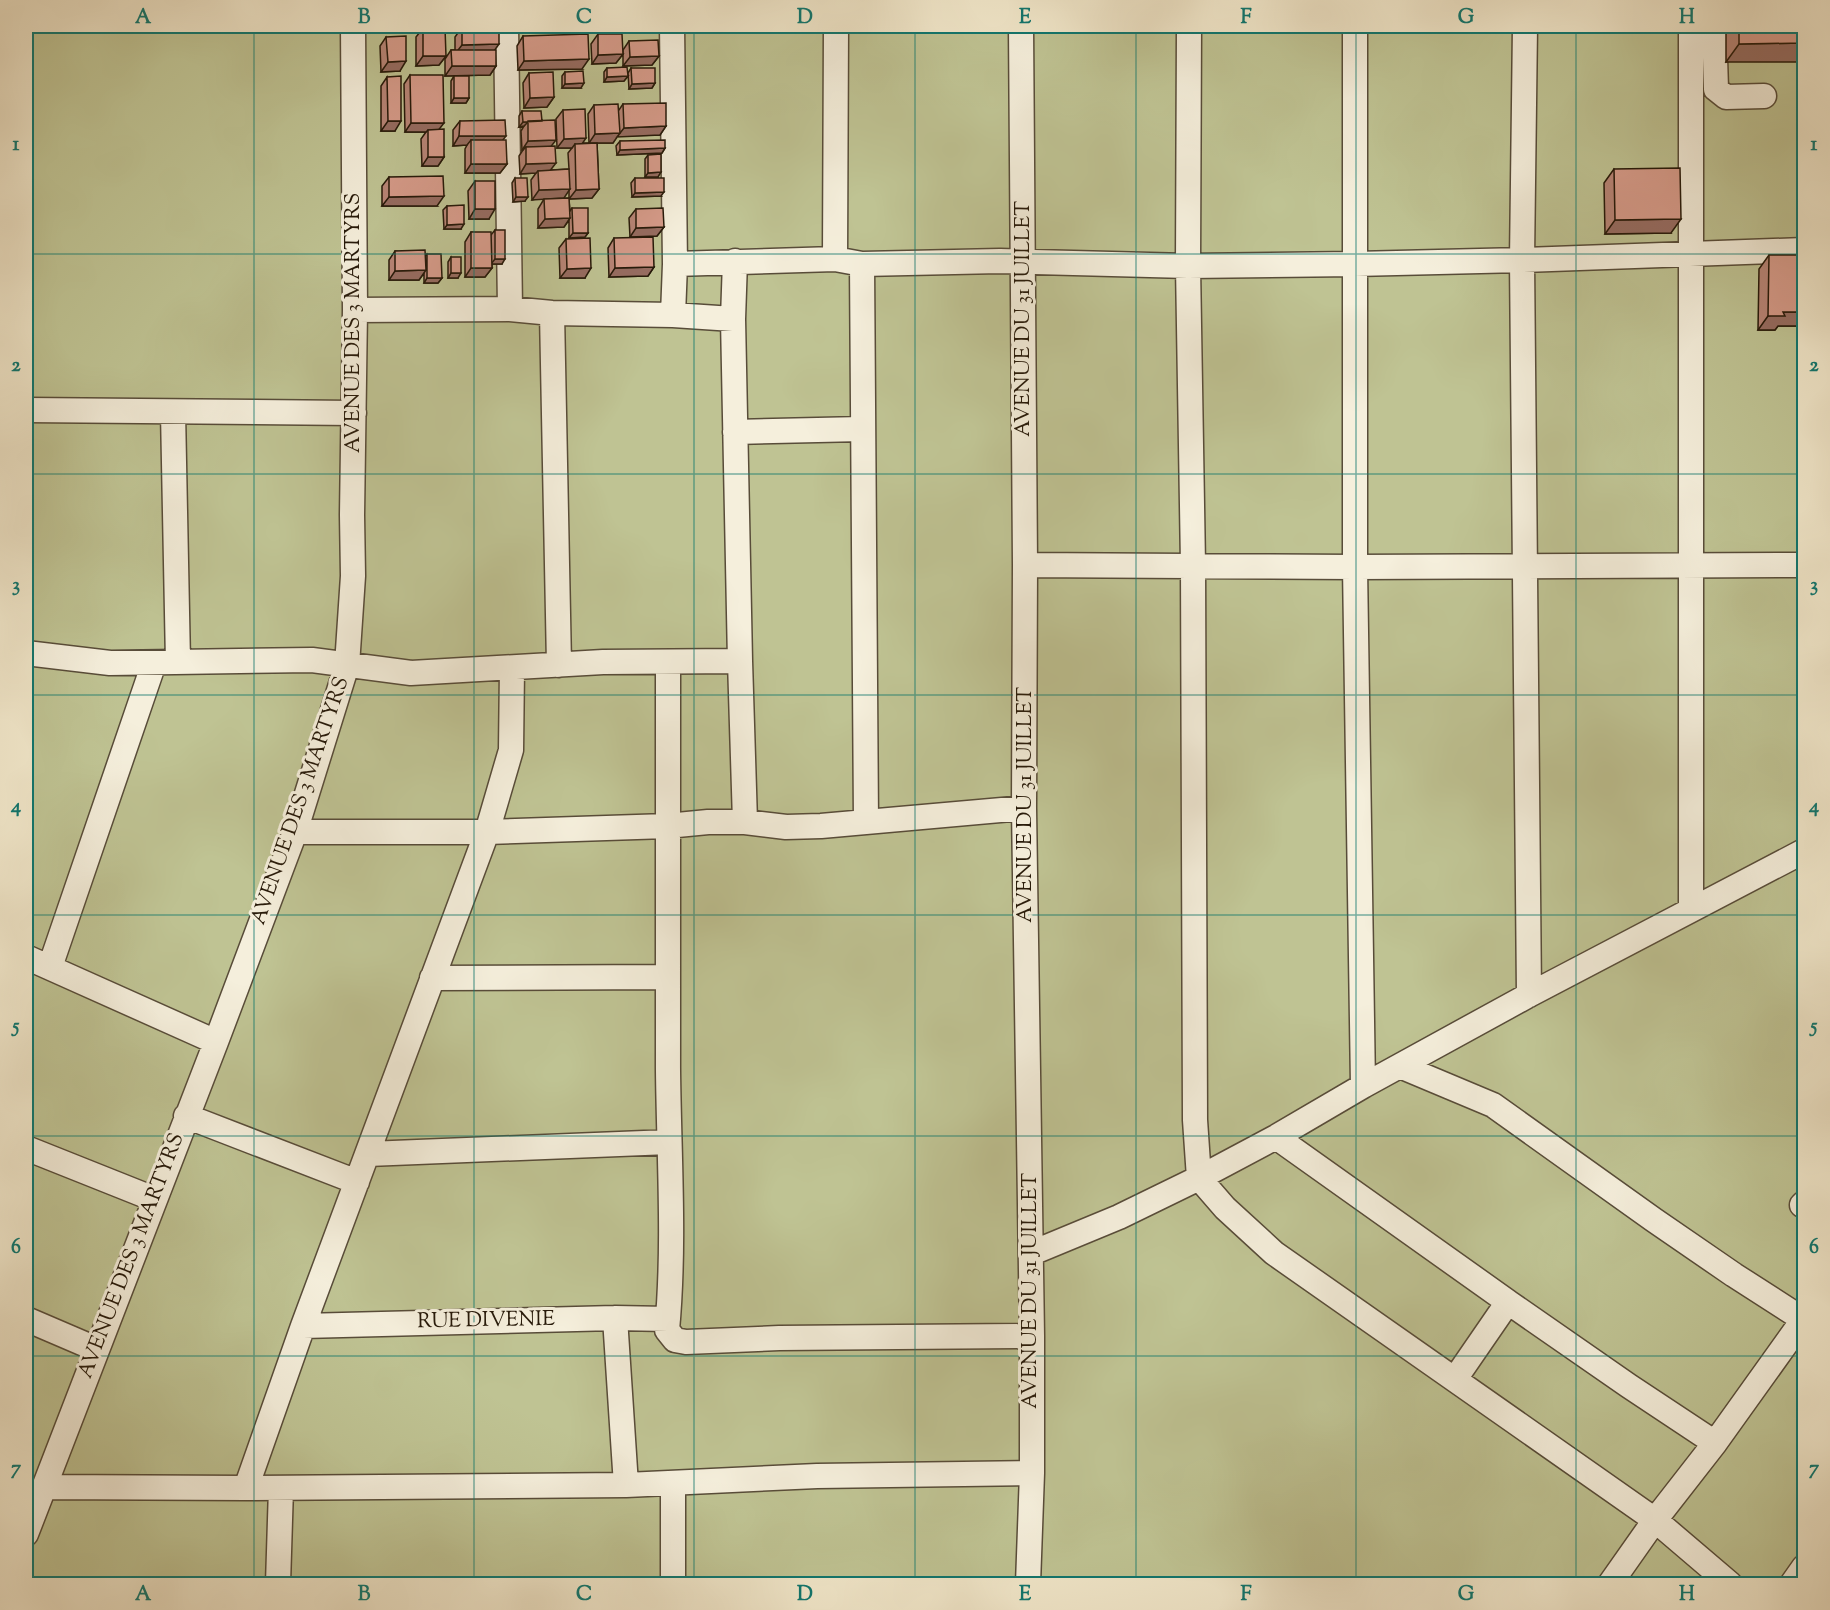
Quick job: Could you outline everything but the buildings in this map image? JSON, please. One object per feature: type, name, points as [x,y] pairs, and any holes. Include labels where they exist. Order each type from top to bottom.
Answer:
[{"type":"street","name":"AVENUE DES 3 MARTYRS","points":[[26,1534],[295,832],[347,665],[353,576],[355,310],[353,26]]},
{"type":"street","points":[[506,26],[510,309]]},
{"type":"street","points":[[672,26],[675,264],[673,315]]},
{"type":"street","points":[[835,259],[836,26]]},
{"type":"street","name":"AVENUE DU 31 JUILLET","points":[[1021,26],[1024,262],[1024,808],[1032,1253],[1032,1473],[1028,1584]]},
{"type":"street","points":[[1190,26],[1188,266],[1193,565],[1195,1108],[1199,1178],[1225,1208],[1274,1253],[1655,1521],[1730,1584]]},
{"type":"street","points":[[1355,26],[1355,567],[1363,1086]]},
{"type":"street","points":[[1525,26],[1522,260],[1528,994]]},
{"type":"street","points":[[1691,26],[1691,909]]},
{"type":"street","points":[[1714,26],[1716,89],[1726,97],[1764,96]]},
{"type":"street","points":[[675,264],[835,259],[862,264],[1000,261],[1188,266],[1355,264],[1804,250]]},
{"type":"street","points":[[735,261],[733,319],[735,432],[746,822]]},
{"type":"street","points":[[862,264],[866,822]]},
{"type":"street","points":[[355,310],[510,309],[552,313],[673,315],[733,319]]},
{"type":"street","points":[[552,313],[559,665]]},
{"type":"street","points":[[26,410],[354,413]]},
{"type":"street","points":[[50,967],[166,662],[173,412]]},
{"type":"street","points":[[735,432],[862,429]]},
{"type":"street","points":[[1025,565],[1355,567],[1804,565]]},
{"type":"street","points":[[26,653],[110,663],[312,660],[411,673],[603,662],[740,661]]},
{"type":"street","points":[[668,662],[669,1142],[672,1190],[667,1330],[675,1340],[686,1342],[779,1338],[1032,1336]]},
{"type":"street","points":[[246,1488],[303,1326],[487,832],[511,750],[512,668]]},
{"type":"street","points":[[295,832],[487,832],[667,826],[708,822],[746,822],[786,827],[1024,808]]},
{"type":"street","points":[[1032,1253],[1119,1217],[1199,1178],[1276,1137],[1528,994],[1804,851]]},
{"type":"street","points":[[26,957],[216,1042]]},
{"type":"street","points":[[432,978],[668,977]]},
{"type":"street","points":[[1400,1066],[1493,1105],[1654,1220],[1804,1320],[1610,1584]]},
{"type":"street","points":[[186,1116],[357,1182]]},
{"type":"street","points":[[1276,1137],[1508,1302],[1715,1443]]},
{"type":"street","points":[[368,1154],[669,1142]]},
{"type":"street","points":[[26,1148],[154,1199]]},
{"type":"street","points":[[1455,1379],[1508,1302]]},
{"type":"street","points":[[615,1318],[626,1485]]},
{"type":"street","name":"RUE DIVENIE","points":[[303,1326],[615,1318],[668,1319]]},
{"type":"street","points":[[26,1319],[96,1349]]},
{"type":"street","points":[[44,1486],[281,1488],[626,1485],[817,1476],[1032,1473]]},
{"type":"street","points":[[673,1483],[673,1584]]},
{"type":"street","points":[[278,1584],[281,1488]]},
{"type":"street","points":[[1792,1584],[1804,1567]]},
{"type":"green space","points":[[26,26],[1804,26],[1804,1584],[26,1584]]}]
